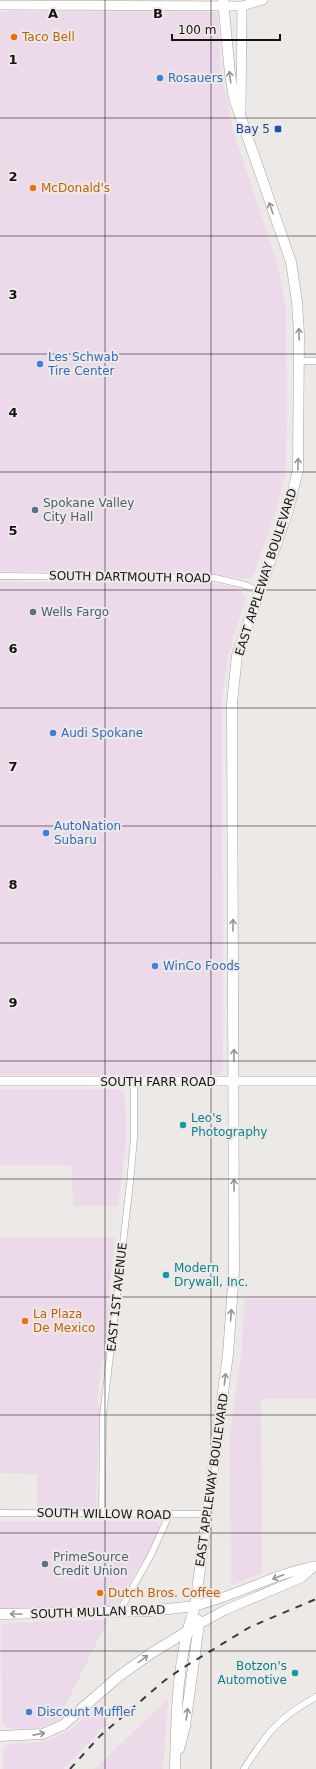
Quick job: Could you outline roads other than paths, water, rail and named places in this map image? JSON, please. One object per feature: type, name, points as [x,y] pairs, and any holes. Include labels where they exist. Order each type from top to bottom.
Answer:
[{"type":"main road","points":[[0,5],[223,3],[242,6],[262,0]]},
{"type":"main road","name":"EAST APPLEWAY BOULEVARD","points":[[175,1767],[176,1725],[186,1631],[195,1606],[208,1514],[228,1354],[234,1270],[232,703],[237,655],[288,511],[298,470],[299,361],[297,302],[291,262],[249,143],[231,86],[223,3]]},
{"type":"main road","name":"EAST APPLEWAY BOULEVARD","points":[[241,114],[242,6]]},
{"type":"main road","name":"SOUTH FARR ROAD","points":[[0,1081],[316,1081]]},
{"type":"main road","points":[[195,1606],[226,1598],[297,1569],[316,1566]]},
{"type":"main road","points":[[0,1736],[43,1734],[63,1725],[118,1677],[186,1631],[225,1610],[301,1578],[316,1566]]},
{"type":"main road","name":"EAST APPLEWAY BOULEVARD","points":[[175,1767],[185,1726],[199,1624],[195,1606]]},
{"type":"main road","name":"SOUTH MULLAN ROAD","points":[[0,1614],[119,1612],[166,1610],[195,1606]]},
{"type":"street","points":[[299,361],[316,361]]},
{"type":"street","name":"SOUTH DARTMOUTH ROAD","points":[[0,576],[215,578],[245,585],[259,591]]},
{"type":"street","name":"EAST 1ST AVENUE","points":[[102,1513],[103,1416],[133,1153],[134,1082]]},
{"type":"street","name":"SOUTH WILLOW ROAD","points":[[0,1513],[208,1514]]},
{"type":"street","points":[[119,1612],[151,1555],[169,1515]]},
{"type":"street","points":[[244,1769],[265,1736],[275,1725],[292,1711],[316,1697]]},
{"type":"railway","points":[[70,1769],[100,1736],[164,1681],[181,1669],[250,1627],[316,1599]]},
{"type":"place","name":"Taco Bell","points":[[14,37]]},
{"type":"place","name":"Rosauers","points":[[160,78]]},
{"type":"place","name":"Bay 5","points":[[278,129]]},
{"type":"place","name":"McDonald's","points":[[33,188]]},
{"type":"place","name":"Les Schwab Tire Center","points":[[40,364]]},
{"type":"place","name":"Spokane Valley City Hall","points":[[35,510]]},
{"type":"place","name":"Wells Fargo","points":[[33,612]]},
{"type":"place","name":"Audi Spokane","points":[[53,733]]},
{"type":"place","name":"AutoNation Subaru","points":[[46,833]]},
{"type":"place","name":"WinCo Foods","points":[[155,966]]},
{"type":"place","name":"Leo's Photography","points":[[183,1125]]},
{"type":"place","name":"Modern Drywall, Inc.","points":[[166,1275]]},
{"type":"place","name":"La Plaza De Mexico","points":[[25,1321]]},
{"type":"place","name":"PrimeSource Credit Union","points":[[45,1564]]},
{"type":"place","name":"Dutch Bros. Coffee","points":[[100,1593]]},
{"type":"place","name":"Botzon's Automotive","points":[[295,1673]]},
{"type":"place","name":"Discount Muffler","points":[[29,1712]]}]
